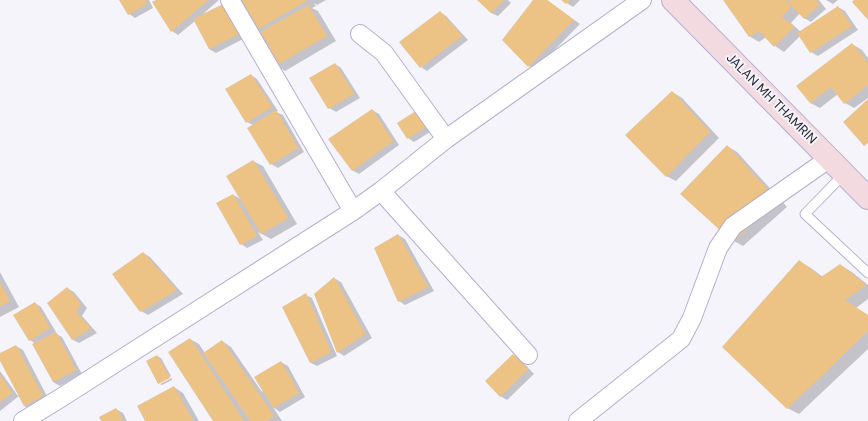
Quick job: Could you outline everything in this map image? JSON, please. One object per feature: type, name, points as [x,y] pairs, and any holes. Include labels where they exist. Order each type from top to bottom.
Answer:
[{"type":"main road","name":"JALAN MH THAMRIN","points":[[673,0],[868,198]]},
{"type":"street","points":[[230,0],[353,211]]},
{"type":"street","points":[[23,421],[353,211],[446,139],[642,0]]},
{"type":"street","points":[[360,34],[384,53],[446,139]]},
{"type":"street","points":[[578,421],[681,339],[692,318],[718,248],[733,226],[837,166]]},
{"type":"street","points":[[381,190],[528,355]]},
{"type":"lane","points":[[837,166],[805,214],[868,273]]},
{"type":"building","points":[[119,0],[145,0],[147,4],[128,15]]},
{"type":"building","points":[[156,0],[208,0],[171,32],[152,2]]},
{"type":"building","points":[[236,0],[308,0],[255,31]]},
{"type":"building","points":[[477,0],[504,0],[491,13]]},
{"type":"building","points":[[533,0],[547,0],[574,20],[528,67],[502,40]]},
{"type":"building","points":[[561,0],[570,0],[566,4]]},
{"type":"building","points":[[723,0],[786,0],[791,7],[782,17],[794,27],[774,47],[759,31],[749,37]]},
{"type":"building","points":[[790,0],[816,0],[820,4],[804,19],[788,2]]},
{"type":"building","points":[[854,0],[868,0],[868,20],[852,2]]},
{"type":"building","points":[[223,4],[239,34],[209,49],[193,19]]},
{"type":"building","points":[[308,5],[327,36],[275,66],[257,34]]},
{"type":"building","points":[[838,6],[852,26],[810,53],[797,33]]},
{"type":"building","points":[[440,11],[462,36],[420,68],[399,42]]},
{"type":"building","points":[[852,43],[868,63],[868,85],[844,104],[831,87],[810,103],[796,86]]},
{"type":"building","points":[[335,63],[354,94],[328,109],[309,78]]},
{"type":"building","points":[[251,74],[272,107],[246,123],[225,89]]},
{"type":"building","points":[[672,91],[710,132],[666,177],[625,135]]},
{"type":"building","points":[[868,99],[868,143],[864,146],[843,122]]},
{"type":"building","points":[[422,107],[432,123],[407,139],[397,123]]},
{"type":"building","points":[[372,109],[393,141],[352,171],[328,139]]},
{"type":"building","points":[[276,110],[298,148],[270,165],[247,128]]},
{"type":"building","points":[[727,145],[778,201],[733,242],[680,194]]},
{"type":"building","points":[[253,160],[288,218],[261,234],[226,176]]},
{"type":"building","points":[[233,194],[257,236],[240,245],[216,203]]},
{"type":"building","points":[[398,234],[428,287],[398,302],[374,248]]},
{"type":"building","points":[[143,252],[177,290],[140,312],[112,274]]},
{"type":"building","points":[[799,260],[821,277],[840,264],[866,285],[845,300],[868,315],[868,331],[787,409],[722,347]]},
{"type":"building","points":[[334,277],[365,334],[337,353],[314,294]]},
{"type":"building","points":[[0,283],[10,301],[0,306]]},
{"type":"building","points":[[67,287],[81,304],[76,312],[91,328],[72,340],[47,303]]},
{"type":"building","points":[[306,293],[331,352],[310,363],[282,307]]},
{"type":"building","points":[[35,302],[50,328],[29,341],[13,315]]},
{"type":"building","points":[[56,332],[76,370],[53,382],[32,344]]},
{"type":"building","points":[[190,338],[244,421],[213,421],[168,352]]},
{"type":"building","points":[[222,340],[274,416],[266,421],[250,421],[203,353]]},
{"type":"building","points":[[16,345],[43,396],[24,406],[0,361],[0,353]]},
{"type":"building","points":[[513,354],[528,369],[500,397],[485,381]]},
{"type":"building","points":[[157,355],[170,378],[158,384],[146,361]]},
{"type":"building","points":[[281,361],[299,393],[273,408],[254,377]]},
{"type":"building","points":[[0,375],[12,393],[0,402]]},
{"type":"building","points":[[174,386],[193,421],[145,421],[137,406]]},
{"type":"building","points":[[116,408],[123,421],[101,421],[99,417]]}]
